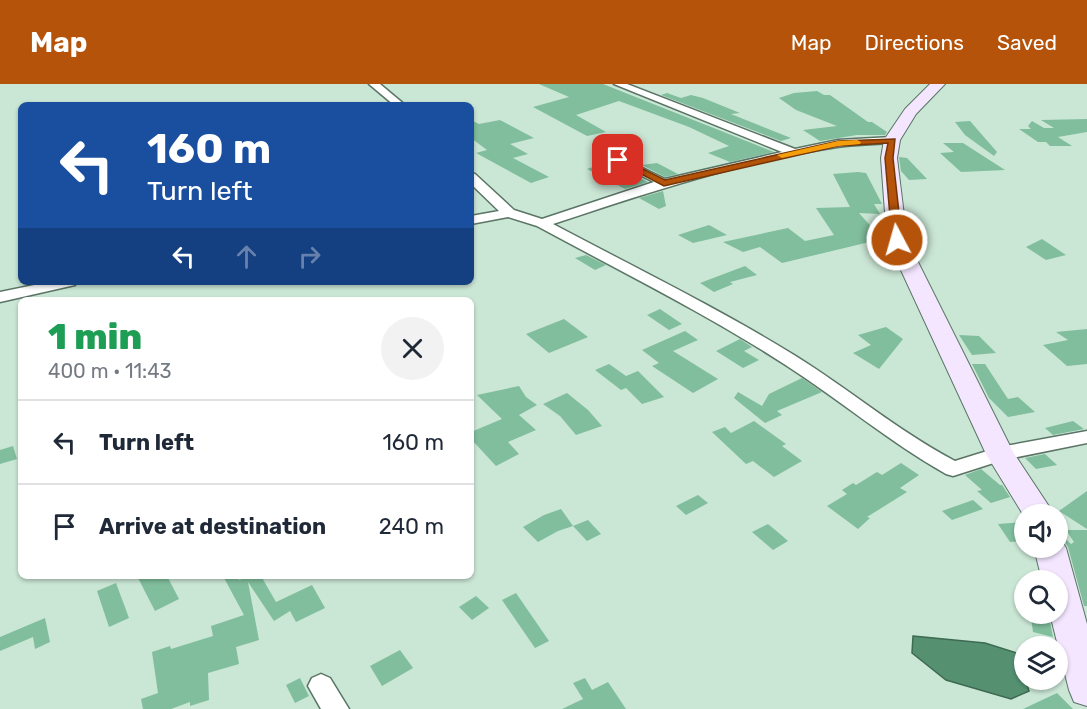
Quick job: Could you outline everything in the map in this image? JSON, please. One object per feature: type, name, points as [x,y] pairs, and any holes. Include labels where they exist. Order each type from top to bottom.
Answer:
[{"type":"main road","points":[[939,84],[910,112],[892,140],[889,158],[897,240],[1000,454],[1032,504]]},
{"type":"main road","points":[[1053,558],[1087,690]]},
{"type":"street","points":[[374,84],[396,102]]},
{"type":"street","points":[[619,84],[793,152]]},
{"type":"street","points":[[542,223],[664,183],[793,152],[838,143],[892,140]]},
{"type":"street","points":[[618,160],[664,183]]},
{"type":"street","points":[[474,180],[509,213],[542,223],[743,331],[832,387],[918,451],[953,469],[1000,454],[1087,437]]},
{"type":"street","points":[[474,219],[509,213]]},
{"type":"street","points":[[0,297],[56,285]]},
{"type":"street","points":[[321,686],[336,709]]},
{"type":"shaded area","points":[[913,636],[985,643],[1014,652],[1014,690],[1029,691],[1011,699],[946,680],[912,653]]},
{"type":"building","points":[[539,84],[603,84],[774,152],[730,162],[708,153],[729,146],[689,127],[619,101],[576,115],[606,132],[587,136],[533,107],[569,97]]},
{"type":"building","points":[[817,91],[830,95],[868,122],[872,122],[887,132],[885,135],[857,135],[820,141],[803,130],[837,126],[796,110],[779,98],[794,93]]},
{"type":"building","points":[[667,93],[681,98],[691,95],[703,98],[740,113],[731,114],[791,138],[781,141],[661,95]]},
{"type":"building","points":[[1087,119],[1087,132],[1058,137],[1072,146],[1050,146],[1046,142],[1038,142],[1019,129],[1031,129],[1028,126],[1032,121],[1044,128],[1054,128],[1041,120]]},
{"type":"building","points":[[500,120],[534,138],[510,144],[528,154],[513,158],[549,177],[531,183],[476,153],[487,150],[474,140],[474,122],[479,124]]},
{"type":"building","points":[[970,121],[997,152],[994,156],[965,135],[955,122]]},
{"type":"building","points":[[943,143],[963,143],[1005,170],[961,172],[940,153],[954,152]]},
{"type":"building","points":[[899,157],[907,158],[927,179],[909,180],[901,171]]},
{"type":"building","points":[[605,163],[648,182],[625,189],[587,169]]},
{"type":"building","points":[[657,163],[678,174],[665,177],[642,165]]},
{"type":"building","points":[[866,173],[882,204],[874,204],[880,214],[859,213],[882,239],[782,263],[760,247],[743,252],[723,242],[788,228],[805,241],[834,235],[816,208],[850,207],[833,174]]},
{"type":"building","points":[[663,191],[666,206],[659,209],[639,198]]},
{"type":"building","points":[[709,225],[727,235],[693,243],[678,235]]},
{"type":"building","points":[[1042,239],[1066,255],[1046,260],[1026,247]]},
{"type":"building","points":[[586,255],[606,265],[595,270],[575,258]]},
{"type":"building","points":[[745,266],[757,275],[730,282],[733,284],[714,292],[700,283]]},
{"type":"building","points":[[660,309],[682,324],[669,330],[647,315]]},
{"type":"building","points":[[564,319],[588,337],[549,353],[526,334]]},
{"type":"building","points":[[886,327],[903,339],[879,369],[853,353],[871,345],[858,335]]},
{"type":"building","points":[[1087,329],[1087,364],[1067,366],[1043,345],[1068,340],[1056,332]]},
{"type":"building","points":[[685,331],[698,340],[673,351],[718,379],[693,393],[652,366],[659,363],[642,350]]},
{"type":"building","points":[[959,335],[979,336],[996,353],[972,355]]},
{"type":"building","points":[[740,339],[752,347],[744,351],[759,360],[743,368],[716,351]]},
{"type":"building","points":[[609,364],[626,376],[638,371],[664,397],[642,404],[626,388],[621,390],[595,370]]},
{"type":"building","points":[[972,364],[985,364],[1008,399],[1018,397],[1035,412],[1008,417],[989,398]]},
{"type":"building","points":[[802,378],[822,392],[777,411],[782,415],[765,423],[734,398],[738,392],[762,406],[769,394]]},
{"type":"building","points":[[519,386],[526,397],[537,405],[519,415],[536,430],[508,442],[519,454],[496,466],[474,442],[474,431],[502,419],[477,395]]},
{"type":"building","points":[[567,393],[588,410],[602,426],[576,435],[560,416],[543,404]]},
{"type":"building","points":[[754,421],[786,444],[782,446],[802,461],[774,477],[753,461],[746,464],[712,432],[725,427],[731,433]]},
{"type":"building","points":[[1073,421],[1084,429],[1053,435],[1045,428]]},
{"type":"building","points":[[13,446],[17,459],[0,464],[0,450]]},
{"type":"building","points":[[1045,454],[1057,465],[1036,469],[1025,458]]},
{"type":"building","points":[[901,463],[919,475],[900,488],[907,492],[867,517],[870,518],[858,529],[827,506],[847,494],[842,490],[853,483],[856,485],[877,472],[882,475]]},
{"type":"building","points":[[981,469],[1002,485],[1010,497],[991,503],[977,491],[982,490],[965,475]]},
{"type":"building","points":[[1087,491],[1087,529],[1068,517],[1068,505]]},
{"type":"building","points":[[698,495],[708,503],[686,515],[676,506]]},
{"type":"building","points":[[973,500],[983,509],[952,520],[942,511]]},
{"type":"building","points":[[561,509],[573,526],[538,542],[523,527],[544,515]]},
{"type":"building","points":[[588,520],[601,534],[587,541],[573,526]]},
{"type":"building","points":[[1014,523],[1014,542],[1010,542],[998,524]]},
{"type":"building","points":[[768,524],[788,541],[773,550],[752,532]]},
{"type":"building","points":[[1068,530],[1087,530],[1087,606],[1084,606],[1068,547],[1068,541],[1071,544],[1074,542]]},
{"type":"building","points":[[139,579],[169,579],[179,599],[155,611]]},
{"type":"building","points":[[225,579],[263,579],[276,602],[312,585],[325,608],[296,622],[290,611],[274,621],[248,582],[259,640],[236,647],[239,664],[208,673],[209,700],[190,706],[190,702],[171,709],[143,709],[141,699],[158,693],[152,652],[170,646],[171,649],[213,636],[211,626],[244,615]]},
{"type":"building","points":[[116,583],[129,618],[109,627],[97,591]]},
{"type":"building","points":[[516,593],[549,641],[535,648],[502,600]]},
{"type":"building","points":[[476,596],[489,608],[472,620],[459,607]]},
{"type":"building","points":[[45,618],[50,642],[35,649],[33,637],[0,651],[0,637]]},
{"type":"building","points":[[1032,624],[1050,624],[1053,636],[1049,636],[1033,632]]},
{"type":"building","points":[[400,650],[413,668],[382,686],[370,666]]},
{"type":"building","points":[[300,678],[309,696],[295,703],[286,685]]},
{"type":"building","points":[[585,678],[592,690],[608,682],[626,709],[562,709],[583,699],[573,683]]},
{"type":"building","points":[[1057,693],[1073,709],[1023,709]]},
{"type":"slow traffic","points":[[782,155],[838,143],[857,142]]},
{"type":"route","points":[[618,160],[664,183],[838,143],[892,140],[889,158],[897,240]]}]
